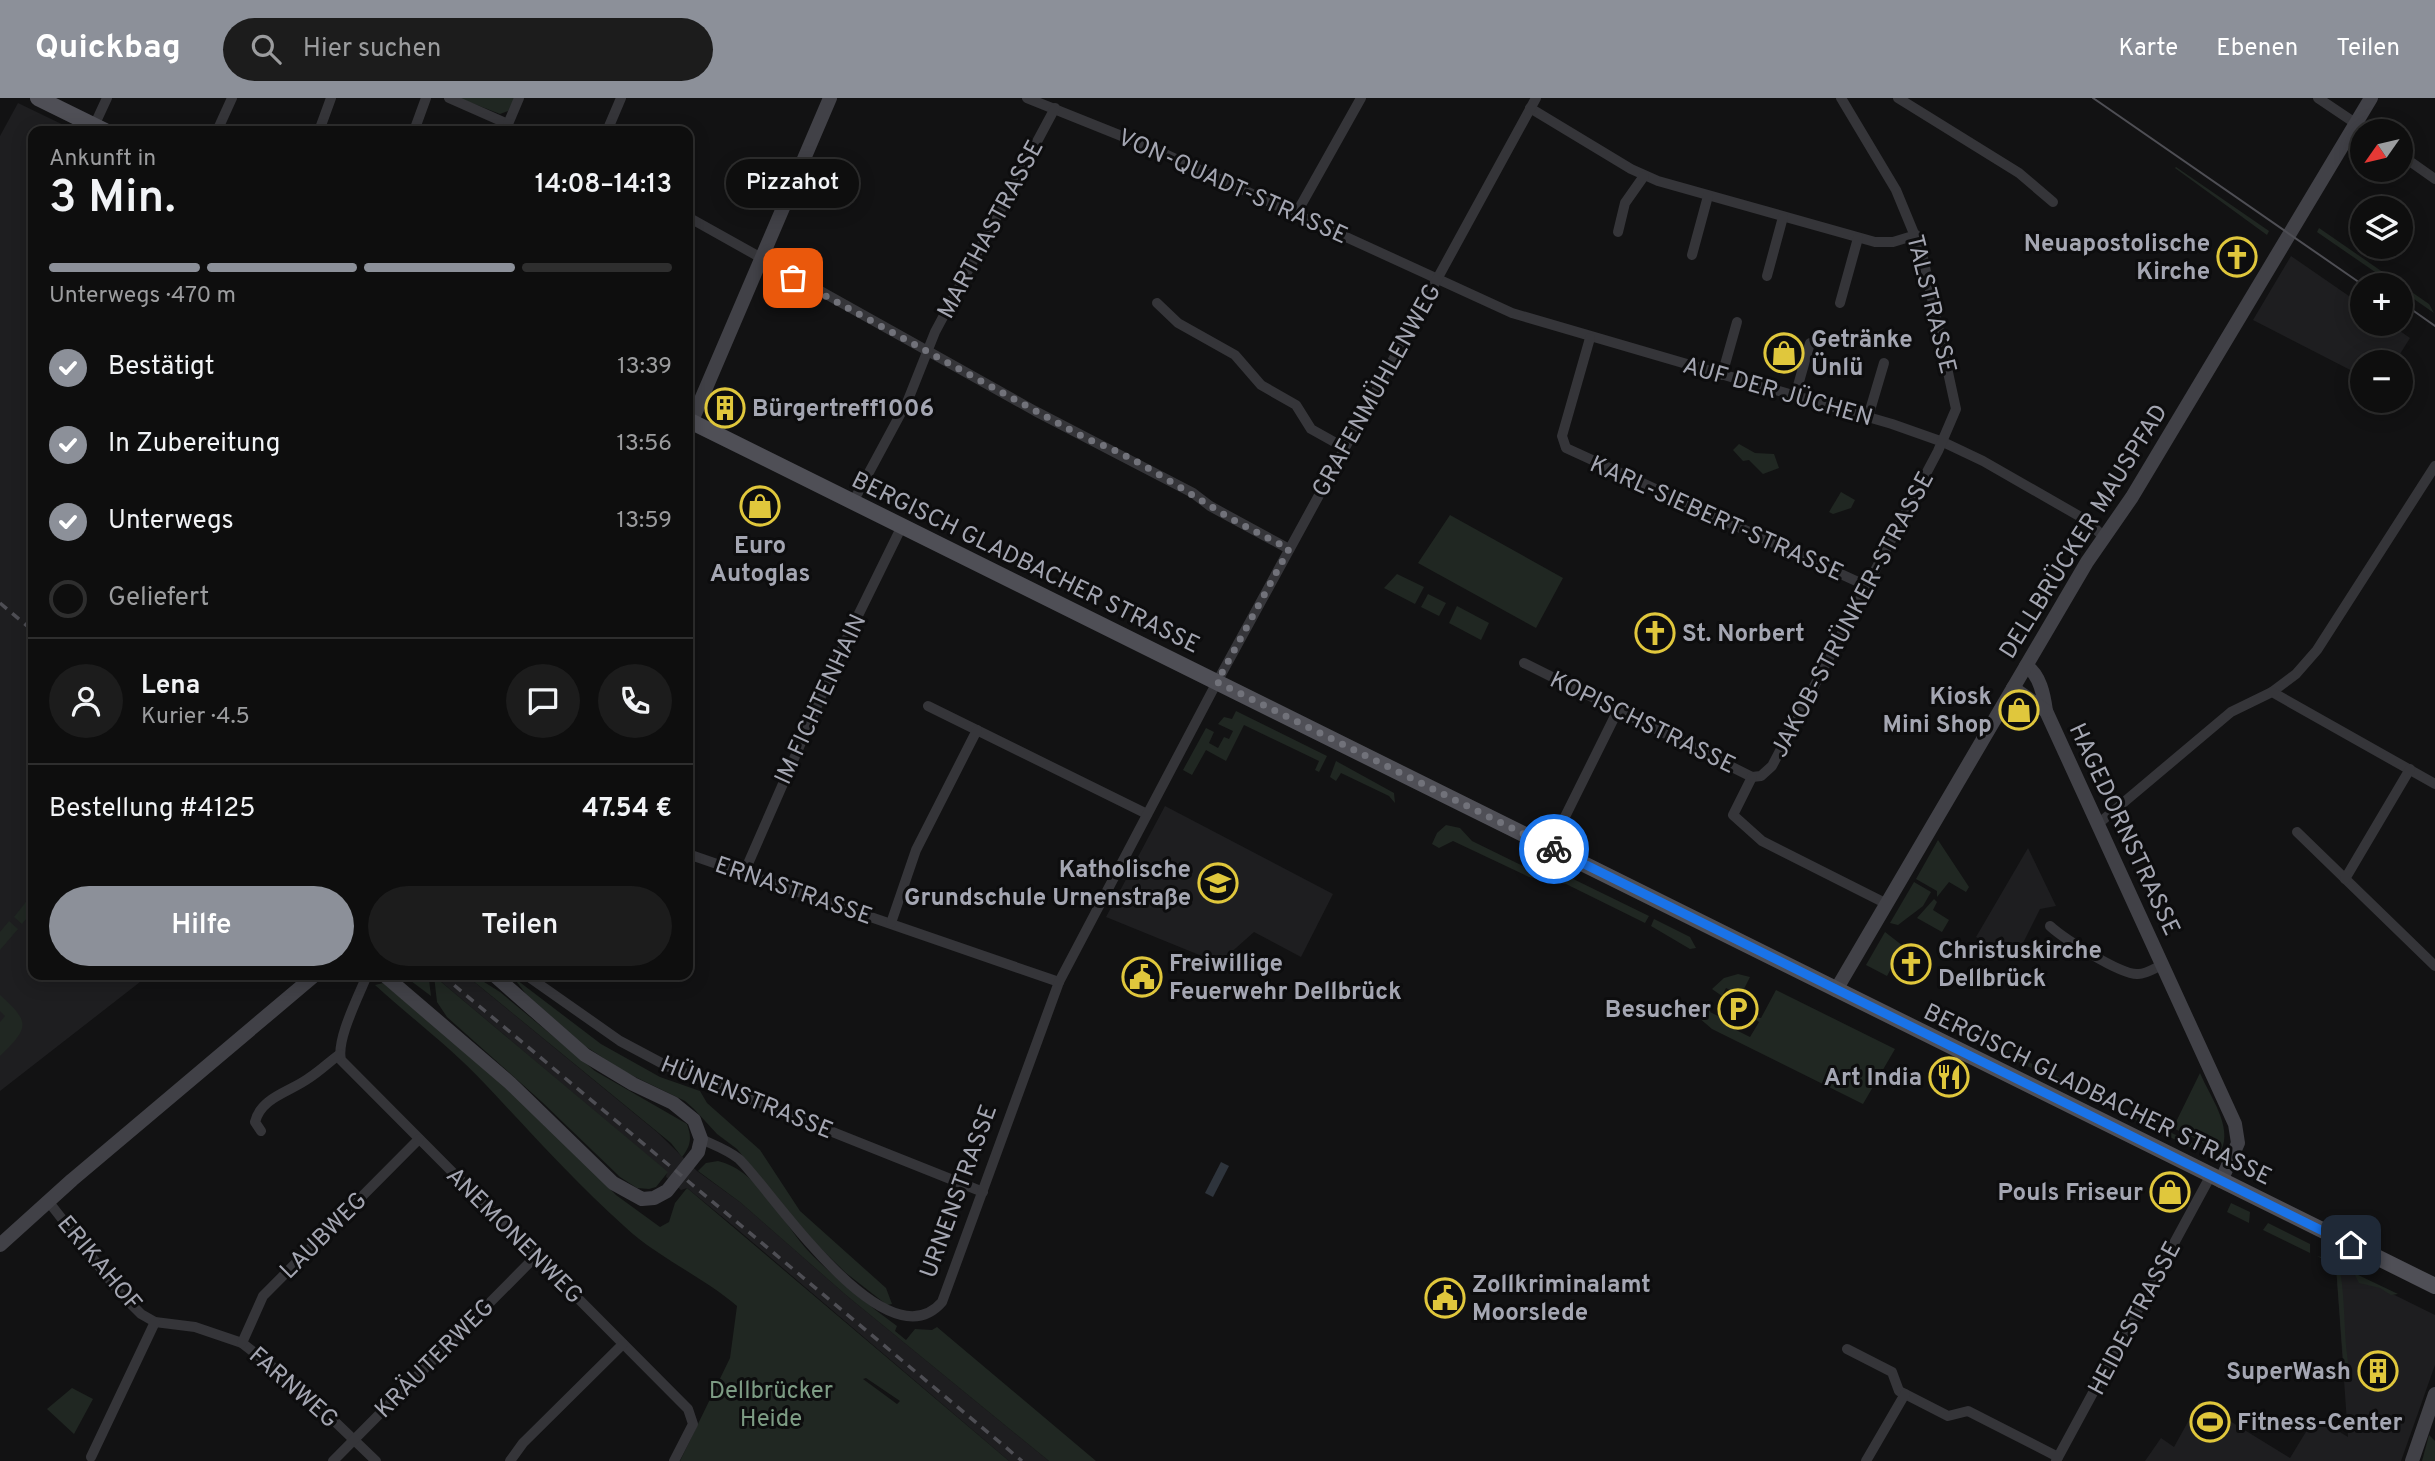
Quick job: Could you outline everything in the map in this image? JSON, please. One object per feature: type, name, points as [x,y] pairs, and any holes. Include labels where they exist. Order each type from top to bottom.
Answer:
[{"type":"main road","points":[[38,98],[96,126]]},
{"type":"main road","name":"BERGISCH GLADBACHER STRASSE","points":[[693,426],[902,526],[2435,1286]]},
{"type":"street","points":[[100,126],[107,98]]},
{"type":"street","points":[[220,126],[232,98]]},
{"type":"street","points":[[320,126],[331,98]]},
{"type":"street","points":[[417,126],[426,98]]},
{"type":"street","points":[[449,98],[506,126]]},
{"type":"street","points":[[508,126],[519,98]]},
{"type":"street","points":[[609,126],[621,98]]},
{"type":"street","points":[[693,415],[830,98]]},
{"type":"street","name":"VON-QUADT-STRASSE","points":[[1027,98],[1044,101],[1142,144],[1437,278]]},
{"type":"street","points":[[1296,214],[1361,98]]},
{"type":"street","name":"TALSTRASSE","points":[[1842,98],[1896,190],[1916,235],[1956,402],[1955,416],[1943,442]]},
{"type":"street","points":[[2318,98],[2350,120]]},
{"type":"street","name":"DELLBRÜCKER MAUSPFAD","points":[[2364,119],[2371,98]]},
{"type":"street","points":[[1905,100],[2019,173],[2053,202]]},
{"type":"street","points":[[1533,103],[1644,176],[1858,238],[1884,243],[1916,235]]},
{"type":"street","name":"GRAFENMÜHLENWEG","points":[[1217,682],[1533,103]]},
{"type":"street","name":"MARTHASTRASSE","points":[[853,502],[908,400],[927,351],[1055,108]]},
{"type":"street","name":"DELLBRÜCKER MAUSPFAD","points":[[1836,990],[1885,903],[2104,537],[2139,486],[2350,145]]},
{"type":"street","points":[[2413,163],[2435,179]]},
{"type":"street","points":[[1618,232],[1625,203],[1644,176]]},
{"type":"street","points":[[1692,255],[1708,196]]},
{"type":"street","points":[[1767,276],[1783,217]]},
{"type":"street","points":[[693,220],[1087,439],[1106,446],[1193,493],[1210,506],[1289,549]]},
{"type":"street","points":[[1840,303],[1858,238]]},
{"type":"street","name":"AUF DER JÜCHEN","points":[[1437,278],[1491,305],[1590,338],[1868,417],[1943,442],[2086,520],[2104,537]]},
{"type":"street","points":[[1157,303],[1178,323],[1235,355],[1261,385],[1296,405],[1311,429],[1345,448]]},
{"type":"street","points":[[1722,375],[1737,322]]},
{"type":"street","name":"KARL-SIEBERT-STRASSE","points":[[1590,338],[1562,436],[1566,448],[1628,479],[1867,586]]},
{"type":"street","points":[[1795,396],[1810,343]]},
{"type":"street","points":[[1868,417],[1884,363]]},
{"type":"street","name":"JAKOB-STRÜNKER-STRASSE","points":[[1752,777],[1761,776],[1772,766],[1943,442]]},
{"type":"street","points":[[2098,824],[2231,712],[2272,692],[2296,674],[2316,650],[2435,467]]},
{"type":"street","name":"IM FICHTENHAIN","points":[[744,873],[839,654],[902,526]]},
{"type":"street","name":"KOPISCHSTRASSE","points":[[1524,663],[1752,777],[1733,816],[1762,841],[1885,903]]},
{"type":"street","name":"HAGEDORNSTRASSE","points":[[2026,666],[2032,670],[2042,691],[2046,712],[2238,1134],[2235,1152],[2216,1178]]},
{"type":"street","name":"URNENSTRASSE","points":[[701,1139],[738,1158],[827,1262],[869,1298],[902,1317],[928,1313],[942,1302],[1059,982],[1217,682]]},
{"type":"street","name":"HAGEDORNSTRASSE","points":[[2013,688],[2046,712]]},
{"type":"street","points":[[2272,692],[2435,784]]},
{"type":"street","points":[[928,706],[1147,814]]},
{"type":"street","points":[[1549,847],[1618,710]]},
{"type":"street","points":[[891,923],[916,850],[977,730]]},
{"type":"street","points":[[2345,879],[2410,769]]},
{"type":"street","points":[[2297,832],[2435,967]]},
{"type":"street","name":"ERNASTRASSE","points":[[693,856],[1059,982]]},
{"type":"street","name":"HAGEDORNSTRASSE","points":[[2050,926],[2076,946],[2133,974],[2144,973],[2162,965]]},
{"type":"street","points":[[0,1245],[48,1201],[309,980]]},
{"type":"street","points":[[261,1132],[255,1122],[258,1112],[284,1090],[306,1080],[340,1054],[343,1035],[365,980]]},
{"type":"street","points":[[390,980],[510,1083],[613,1183],[629,1195],[642,1199],[654,1198],[667,1191],[690,1164],[701,1139],[694,1120],[686,1111],[585,1055],[500,980]]},
{"type":"street","name":"HÜNENSTRASSE","points":[[533,980],[620,1041],[667,1066],[983,1192]]},
{"type":"street","name":"ANEMONENWEG","points":[[340,1054],[345,1066],[623,1343],[692,1416],[693,1424],[674,1461]]},
{"type":"street","name":"LAUBWEG","points":[[242,1343],[263,1297],[419,1139]]},
{"type":"street","name":"HEIDESTRASSE","points":[[2057,1459],[2216,1178]]},
{"type":"street","name":"ERIKAHOF","points":[[48,1201],[120,1293],[141,1314],[155,1322],[195,1327],[242,1343]]},
{"type":"street","name":"KRÄUTERWEG","points":[[333,1461],[536,1256]]},
{"type":"street","name":"ERIKAHOF","points":[[91,1457],[155,1322]]},
{"type":"street","name":"FARNWEG","points":[[242,1343],[302,1390],[376,1461]]},
{"type":"street","points":[[510,1461],[523,1443],[623,1343]]},
{"type":"street","points":[[1847,1349],[1892,1372],[1899,1391],[1948,1416],[1968,1411],[2057,1459]]},
{"type":"street","points":[[1866,1461],[1905,1394]]},
{"type":"street","points":[[2412,1461],[2435,1394]]},
{"type":"shaded area","points":[[18,103],[66,126],[28,126],[28,980],[143,980],[0,1091],[0,136]]},
{"type":"shaded area","points":[[2291,256],[2350,297],[2350,336],[2410,338],[2402,350],[2350,350],[2350,370],[2253,320]]},
{"type":"shaded area","name":"Katholische Grundschule Urnenstraße","points":[[1165,806],[1333,894],[1301,957],[1254,932],[1219,963],[1106,917]]},
{"type":"shaded area","points":[[2028,848],[2056,906],[2040,909],[2016,957],[1976,937]]},
{"type":"shaded area","points":[[439,980],[472,980],[657,1132],[697,1171],[740,1202],[846,1295],[1049,1461],[1009,1461],[737,1229],[687,1188],[681,1190],[666,1177],[667,1172]]},
{"type":"shaded area","points":[[1221,1162],[1229,1166],[1213,1197],[1205,1193]]},
{"type":"shaded area","points":[[2336,1266],[2435,1315],[2435,1365],[2401,1461],[2145,1461],[2161,1438],[2174,1447],[2199,1402],[2290,1458],[2315,1417],[2348,1437]]},
{"type":"green space","points":[[459,98],[515,98],[508,111],[500,114]]},
{"type":"green space","points":[[2175,168],[2269,231],[2267,235]]},
{"type":"green space","points":[[2319,228],[2350,249],[2350,255],[2317,232]]},
{"type":"green space","points":[[2356,259],[2364,259],[2384,273],[2377,273]]},
{"type":"green space","points":[[2413,293],[2429,304],[2434,313],[2413,298]]},
{"type":"green space","points":[[1739,444],[1755,453],[1774,454],[1779,468],[1763,474],[1749,460],[1743,461],[1733,450]]},
{"type":"green space","points":[[1841,492],[1855,500],[1851,508],[1833,514],[1829,512]]},
{"type":"green space","points":[[1450,515],[1563,578],[1536,628],[1418,563]]},
{"type":"green space","points":[[1397,574],[1424,587],[1415,604],[1384,588]]},
{"type":"green space","points":[[1428,594],[1446,603],[1439,616],[1421,607]]},
{"type":"green space","points":[[1457,606],[1489,623],[1481,640],[1449,623]]},
{"type":"green space","points":[[1236,711],[1327,756],[1319,772],[1315,770],[1319,761],[1244,725],[1226,761],[1206,750],[1192,775],[1183,770],[1206,728],[1214,732],[1209,743],[1218,748],[1224,737],[1229,739],[1233,731],[1218,724],[1224,717],[1232,719]]},
{"type":"green space","points":[[1336,761],[1394,793],[1395,803],[1389,796],[1341,773],[1336,781],[1330,777]]},
{"type":"green space","points":[[1446,825],[1460,828],[1472,841],[1523,866],[1563,874],[1649,916],[1645,923],[1566,884],[1529,877],[1453,841],[1439,848],[1432,844],[1437,833]]},
{"type":"green space","points":[[1938,840],[1969,887],[1966,892],[1949,882],[1937,897],[1937,891],[1916,879]]},
{"type":"green space","points":[[1914,882],[1931,892],[1923,906],[1898,925],[1890,923]]},
{"type":"green space","points":[[28,899],[28,917],[22,924],[14,917]]},
{"type":"green space","points":[[1934,899],[1937,902],[1933,910],[1949,920],[1942,932],[1917,918]]},
{"type":"green space","points":[[1654,919],[1690,937],[1696,948],[1690,949],[1651,926]]},
{"type":"green space","points":[[9,921],[18,929],[0,950],[0,932]]},
{"type":"green space","points":[[1885,932],[1903,946],[1887,976],[1866,965]]},
{"type":"green space","points":[[1738,974],[1750,977],[1740,997],[1747,1001],[1742,1006],[1735,1002],[1738,994],[1726,988],[1722,996],[1712,989],[1724,978]]},
{"type":"green space","points":[[410,980],[429,980],[431,996]]},
{"type":"green space","points":[[434,980],[439,980],[668,1172],[656,1187],[649,1189],[637,1188],[620,1177],[542,1102],[447,1017],[437,1002]]},
{"type":"green space","points":[[472,980],[481,980],[500,992],[595,1071],[687,1124],[690,1141],[682,1157],[671,1143]]},
{"type":"green space","points":[[515,980],[601,1044],[660,1077],[700,1091],[707,1103],[760,1150],[800,1211],[886,1288],[892,1304],[887,1305],[846,1273],[810,1238],[737,1149],[717,1134],[685,1101],[625,1072],[585,1046],[526,994]]},
{"type":"green space","name":"Dellbrücker Heide","points":[[383,983],[518,1096],[616,1195],[660,1227],[669,1222],[675,1203],[687,1188],[1009,1461],[680,1461],[730,1358],[737,1306],[651,1248],[624,1226],[571,1175],[473,1072],[375,985]],"holes":[[[866,1378],[900,1401],[897,1404],[863,1379]]]},
{"type":"green space","points":[[1776,990],[1895,1049],[1863,1104],[1712,1029],[1698,1017],[1706,1001],[1713,1004],[1710,1012],[1726,1020],[1730,1013],[1737,1017],[1734,1029],[1750,1037],[1759,1022],[1752,1017],[1761,1018]]},
{"type":"green space","points":[[0,995],[17,1012],[22,1025],[17,1038],[0,1056],[0,1022],[5,1016],[0,1011]]},
{"type":"green space","points":[[1984,1040],[2198,1146],[2196,1150],[1983,1044]]},
{"type":"green space","points":[[2200,1073],[2222,1122],[2224,1141],[2221,1151],[2173,1128]]},
{"type":"green space","points":[[718,1161],[747,1176],[813,1256],[897,1326],[895,1331],[906,1340],[915,1329],[932,1330],[937,1327],[1096,1461],[1049,1461],[846,1295],[740,1202],[698,1171],[706,1163]]},
{"type":"green space","points":[[2231,1203],[2250,1212],[2249,1223],[2227,1212]]},
{"type":"green space","points":[[2268,1223],[2310,1244],[2310,1253],[2263,1230]]},
{"type":"green space","points":[[2317,1256],[2338,1261],[2350,1372],[2344,1372],[2336,1266]]},
{"type":"green space","points":[[2354,1273],[2398,1294],[2391,1295],[2380,1288],[2359,1283]]},
{"type":"green space","points":[[72,1388],[93,1399],[74,1434],[47,1409]]},
{"type":"green space","points":[[2429,1435],[2435,1441],[2435,1461],[2422,1461]]},
{"type":"tram line","points":[[2093,98],[2350,276]]},
{"type":"tram line","points":[[2413,310],[2435,326]]},
{"type":"railway","points":[[0,603],[28,627]]},
{"type":"railway","points":[[448,980],[1022,1461]]},
{"type":"way so far","points":[[793,278],[1087,439],[1106,446],[1193,493],[1210,506],[1289,549],[1217,682],[1554,849]]},
{"type":"place","name":"Neuapostolische Kirche","points":[[2237,257]]},
{"type":"place","name":"Pizzahot","points":[[793,278]]},
{"type":"place","name":"Getränke Ünlü","points":[[1784,353]]},
{"type":"place","name":"Bürgertreff1006","points":[[725,408]]},
{"type":"place","name":"Euro Autoglas","points":[[760,506]]},
{"type":"place","name":"St. Norbert","points":[[1655,633]]},
{"type":"place","name":"Kiosk Mini Shop","points":[[2019,710]]},
{"type":"place","name":"Katholische Grundschule Urnenstraße","points":[[1218,883]]},
{"type":"place","name":"Christuskirche Dellbrück","points":[[1911,964]]},
{"type":"place","name":"Freiwillige Feuerwehr Dellbrück","points":[[1142,977]]},
{"type":"place","name":"Besucher","points":[[1738,1009]]},
{"type":"place","name":"Art India","points":[[1949,1077]]},
{"type":"place","name":"Pouls Friseur","points":[[2170,1192]]},
{"type":"place","name":"Zollkriminalamt Moorslede","points":[[1445,1298]]},
{"type":"place","name":"SuperWash","points":[[2378,1371]]},
{"type":"place","name":"Fitness-Center","points":[[2210,1422]]},
{"type":"route","points":[[1554,849],[2351,1245]]}]
